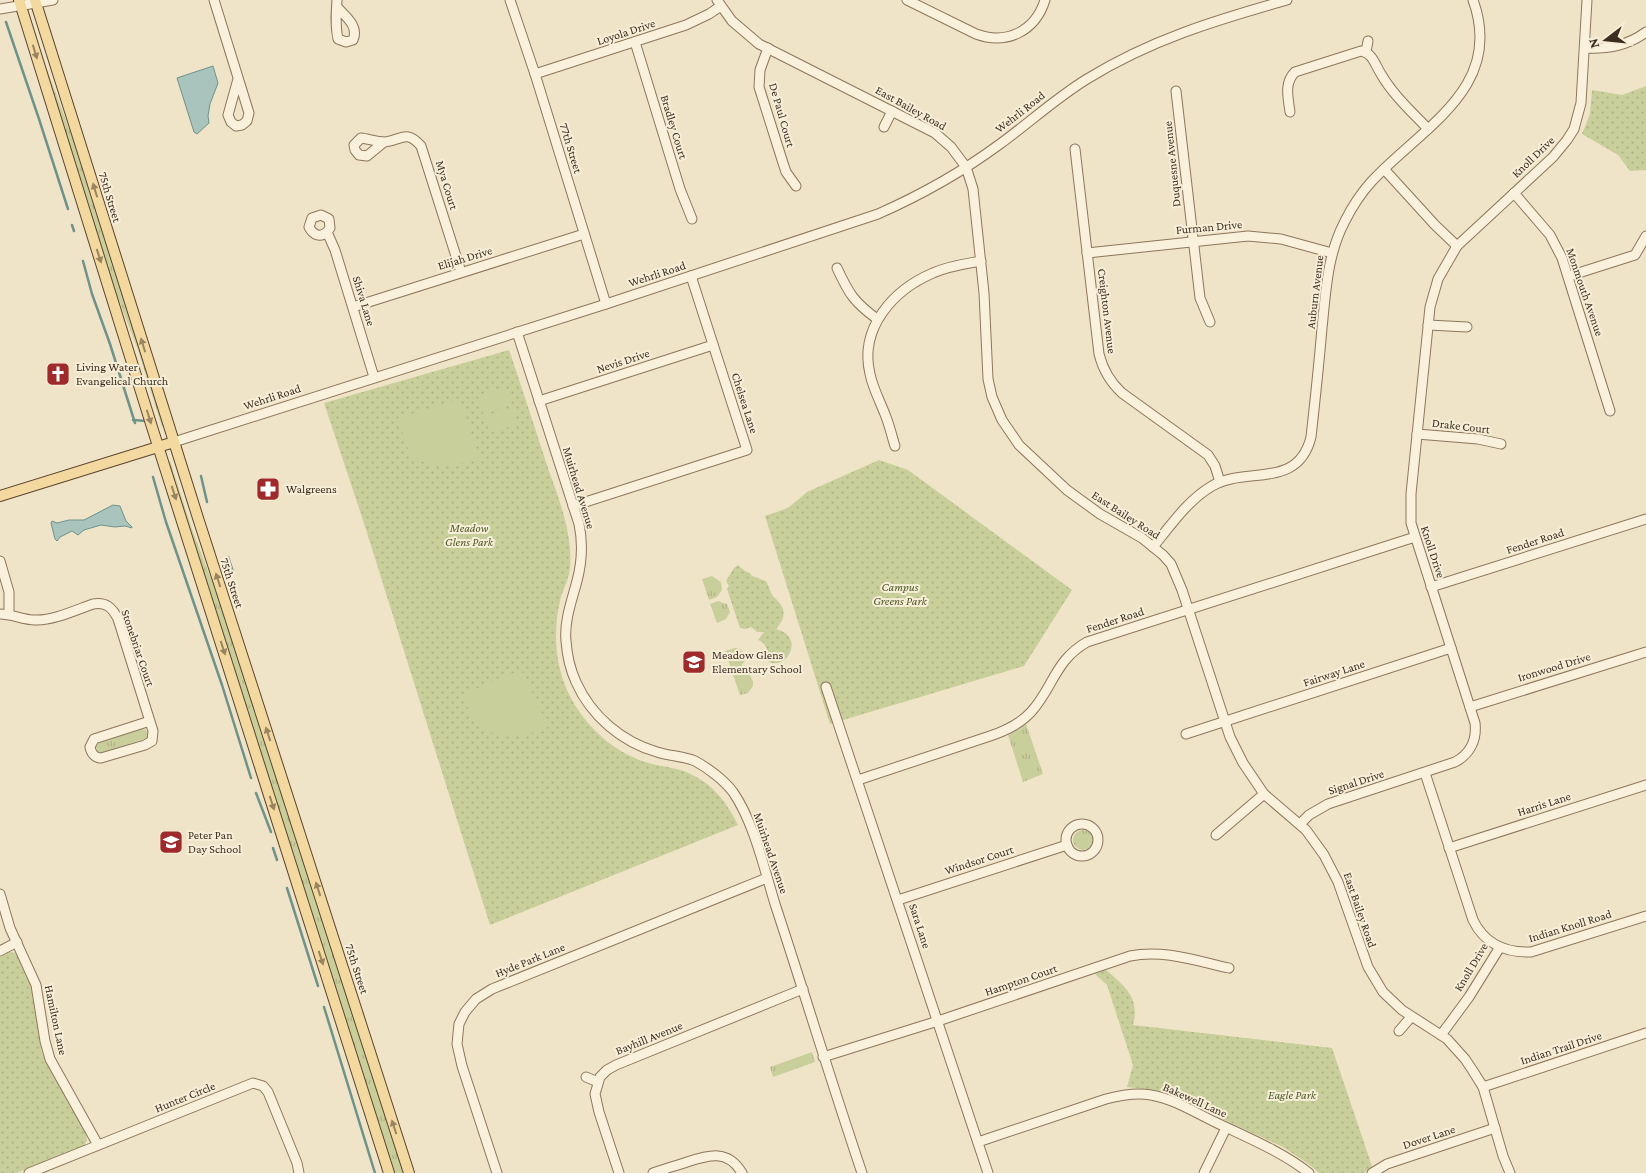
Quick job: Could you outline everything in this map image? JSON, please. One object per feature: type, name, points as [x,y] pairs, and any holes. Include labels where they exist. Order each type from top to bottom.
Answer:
[{"type":"main road","name":"75th Street","points":[[35,2],[409,1173]]},
{"type":"main road","points":[[20,3],[389,1173]]},
{"type":"main road","name":"Wehrli Road","points":[[0,496],[174,442]]},
{"type":"street","points":[[0,10],[20,3],[54,0]]},
{"type":"street","points":[[214,0],[238,79]]},
{"type":"street","name":"77th Street","points":[[510,0],[535,74],[606,304]]},
{"type":"street","points":[[907,0],[976,34],[999,39],[1010,37],[1023,31],[1040,12],[1045,0]]},
{"type":"street","name":"Wehrli Road","points":[[174,442],[606,304],[878,214],[909,200],[966,167],[1001,144],[1071,89],[1118,61],[1168,37],[1287,0]]},
{"type":"street","name":"Auburn Avenue","points":[[1153,546],[1193,499],[1206,490],[1220,482],[1285,470],[1294,465],[1307,450],[1311,437],[1332,253],[1353,206],[1372,181],[1455,103],[1469,82],[1475,70],[1480,36],[1478,13],[1474,0]]},
{"type":"street","name":"Knoll Drive","points":[[1441,1035],[1469,997],[1500,947],[1488,940],[1475,924],[1426,773],[1460,760],[1470,748],[1476,730],[1415,537],[1410,514],[1430,307],[1435,287],[1446,263],[1457,246],[1559,151],[1574,129],[1581,103],[1587,0]]},
{"type":"street","name":"Loyola Drive","points":[[535,74],[693,22],[719,3]]},
{"type":"street","name":"East Bailey Road","points":[[719,3],[741,30],[756,42],[935,133],[951,148],[966,167],[974,193],[981,261],[988,380],[998,412],[1020,445],[1067,490],[1094,510],[1142,538],[1171,564],[1189,609],[1225,722],[1243,763],[1264,794],[1300,824],[1324,855],[1342,893],[1360,949],[1374,979],[1394,1003],[1411,1017],[1441,1035],[1465,1059],[1483,1087],[1510,1173]]},
{"type":"street","points":[[1584,48],[1619,46],[1646,32]]},
{"type":"street","points":[[1366,52],[1368,41]]},
{"type":"street","name":"Bradley Court","points":[[635,42],[680,189],[692,219]]},
{"type":"street","name":"De Paul Court","points":[[768,48],[760,70],[761,95],[786,172],[796,186]]},
{"type":"street","points":[[1290,112],[1287,86],[1289,79],[1295,72],[1356,52],[1366,52],[1372,57],[1386,82],[1428,129]]},
{"type":"street","name":"Duquesne Avenue","points":[[1176,91],[1200,298],[1210,322]]},
{"type":"street","points":[[884,127],[892,111]]},
{"type":"street","name":"Mya Court","points":[[384,142],[405,136],[414,138],[421,146],[461,272]]},
{"type":"street","name":"Creighton Avenue","points":[[1075,149],[1099,354],[1108,377],[1122,393],[1208,455],[1215,466],[1220,482]]},
{"type":"street","points":[[1384,170],[1457,246]]},
{"type":"street","name":"Monmouth Avenue","points":[[1514,193],[1557,246],[1569,276],[1610,411]]},
{"type":"street","name":"Shiva Lane","points":[[327,232],[335,250],[374,377]]},
{"type":"street","name":"Elijah Drive","points":[[352,306],[584,234]]},
{"type":"street","points":[[1569,276],[1635,255],[1646,236]]},
{"type":"street","name":"Furman Drive","points":[[1087,253],[1228,237],[1265,237],[1282,239],[1332,253]]},
{"type":"street","points":[[895,446],[870,373],[869,348],[878,319],[882,311],[897,296],[921,279],[945,269],[981,261]]},
{"type":"street","points":[[838,268],[851,297],[862,308],[878,319]]},
{"type":"street","name":"Chelsea Lane","points":[[573,506],[747,450],[691,276]]},
{"type":"street","points":[[1428,325],[1467,326]]},
{"type":"street","name":"Muirhead Avenue","points":[[517,332],[582,538],[579,575],[568,617],[566,640],[569,663],[576,682],[588,704],[602,720],[622,736],[650,749],[694,761],[716,775],[733,793],[745,814],[767,878],[823,1057],[862,1173]]},
{"type":"street","name":"Nevis Drive","points":[[539,401],[713,345]]},
{"type":"street","name":"Drake Court","points":[[1417,434],[1478,439],[1501,444]]},
{"type":"street","name":"Fender Road","points":[[1431,588],[1646,518]]},
{"type":"street","name":"Fender Road","points":[[858,780],[1005,730],[1032,711],[1061,664],[1081,645],[1415,537]]},
{"type":"street","points":[[0,561],[10,592],[5,614]]},
{"type":"street","name":"Stonebriar Court","points":[[5,614],[43,620],[93,604],[108,605],[118,619],[150,721],[153,738],[150,743],[101,758],[92,754],[90,744],[94,739],[150,721]]},
{"type":"street","name":"Fairway Lane","points":[[1186,734],[1450,648]]},
{"type":"street","name":"Ironwood Drive","points":[[1470,707],[1646,652]]},
{"type":"street","name":"Sara Lane","points":[[826,686],[988,1173]]},
{"type":"street","name":"Signal Drive","points":[[1300,824],[1309,815],[1328,804],[1426,773]]},
{"type":"street","name":"Harris Lane","points":[[1449,848],[1646,785]]},
{"type":"street","points":[[1216,835],[1264,794]]},
{"type":"street","name":"Windsor Court","points":[[898,900],[1068,845]]},
{"type":"street","name":"Hyde Park Lane","points":[[496,1173],[459,1056],[458,1033],[461,1020],[468,1007],[492,989],[767,878]]},
{"type":"street","name":"Hamilton Lane","points":[[0,894],[10,928],[36,985],[45,1041],[50,1059],[98,1145]]},
{"type":"street","name":"Indian Knoll Road","points":[[1500,947],[1514,952],[1531,952],[1646,916]]},
{"type":"street","points":[[0,951],[17,942]]},
{"type":"street","name":"Hampton Court","points":[[823,1057],[1140,954],[1163,954],[1229,968]]},
{"type":"street","name":"Bayhill Avenue","points":[[598,1082],[603,1073],[616,1065],[803,989]]},
{"type":"street","points":[[1398,1031],[1411,1017]]},
{"type":"street","name":"Indian Trail Drive","points":[[1483,1087],[1646,1033]]},
{"type":"street","points":[[586,1077],[598,1082],[595,1090],[595,1099],[619,1173]]},
{"type":"street","name":"Hunter Circle","points":[[29,1173],[253,1083],[258,1084],[268,1092],[297,1163],[299,1173]]},
{"type":"street","name":"Bakewell Lane","points":[[978,1142],[1106,1099],[1132,1094],[1151,1094],[1166,1099],[1270,1149],[1309,1173]]},
{"type":"street","points":[[1204,1173],[1226,1128]]},
{"type":"street","name":"Dover Lane","points":[[1372,1173],[1386,1164],[1495,1128]]},
{"type":"street","points":[[653,1173],[708,1156],[729,1154],[742,1173]]},
{"type":"green space","points":[[33,29],[72,136],[164,426],[162,427],[138,350],[113,285]]},
{"type":"green space","points":[[1646,86],[1646,170],[1630,171],[1618,155],[1582,134],[1590,114],[1592,90],[1622,95]]},
{"type":"green space","name":"Meadow Glens Park","points":[[509,350],[561,507],[568,534],[570,568],[558,610],[556,637],[559,663],[566,688],[584,718],[607,741],[641,761],[674,768],[703,781],[711,787],[729,808],[738,825],[490,925],[362,517],[324,403]]},
{"type":"green space","points":[[506,387],[512,404],[483,413],[478,396]]},
{"type":"green space","points":[[456,401],[462,405],[479,459],[444,466],[427,464],[419,460],[407,446],[398,418]]},
{"type":"green space","points":[[513,407],[518,424],[490,433],[485,416]]},
{"type":"green space","name":"Campus Greens Park","points":[[879,460],[908,470],[1072,590],[1024,666],[830,724],[765,516],[788,508],[807,492]]},
{"type":"green space","points":[[170,461],[193,532],[219,599],[404,1173],[394,1173]]},
{"type":"green space","points":[[738,565],[752,576],[766,581],[772,594],[784,611],[780,624],[776,629],[785,633],[790,639],[792,646],[790,653],[779,663],[772,663],[765,659],[767,654],[766,648],[758,640],[764,632],[757,632],[751,627],[740,628],[726,581]]},
{"type":"green space","points":[[712,576],[721,582],[722,590],[717,597],[709,600],[702,579]]},
{"type":"green space","points":[[718,601],[727,604],[730,612],[726,619],[717,623],[710,604]]},
{"type":"green space","points":[[735,648],[743,652],[745,660],[741,667],[732,671],[725,651]]},
{"type":"green space","points":[[518,671],[523,673],[548,727],[518,736],[508,736],[489,731],[473,717],[462,695]]},
{"type":"green space","points":[[741,672],[750,676],[753,686],[748,693],[740,695],[733,675]]},
{"type":"green space","points":[[1026,724],[1043,774],[1023,782],[1008,735]]},
{"type":"green space","points":[[142,729],[146,730],[147,738],[101,753],[97,751],[96,746],[99,743]]},
{"type":"green space","points":[[1083,830],[1090,833],[1093,840],[1090,847],[1083,850],[1076,847],[1073,840],[1076,833]]},
{"type":"green space","points":[[9,952],[15,953],[17,956],[31,987],[42,1053],[86,1133],[87,1140],[84,1146],[17,1173],[0,1173],[0,957]]},
{"type":"green space","name":"Eagle Park","points":[[1106,970],[1120,982],[1133,1000],[1135,1016],[1133,1025],[1332,1048],[1372,1166],[1364,1173],[1319,1173],[1283,1147],[1162,1091],[1127,1087],[1133,1065],[1107,985],[1095,974]]},
{"type":"green space","points":[[812,1052],[815,1062],[773,1077],[770,1067]]},
{"type":"water","points":[[213,66],[218,83],[210,104],[209,123],[197,134],[194,132],[177,78]]},
{"type":"water","points":[[113,505],[120,506],[126,521],[132,528],[101,525],[84,530],[78,535],[72,531],[60,537],[57,541],[55,539],[52,521],[57,523],[69,520],[84,520]]},
{"type":"waterway","points":[[6,22],[68,209]]},
{"type":"waterway","points":[[72,225],[74,231]]},
{"type":"waterway","points":[[83,261],[92,294],[135,423]]},
{"type":"waterway","points":[[133,420],[146,421]]},
{"type":"waterway","points":[[201,476],[207,502]]},
{"type":"waterway","points":[[153,477],[166,522],[222,685],[251,778]]},
{"type":"waterway","points":[[228,557],[233,572]]},
{"type":"waterway","points":[[256,793],[271,832]]},
{"type":"waterway","points":[[273,848],[277,860]]},
{"type":"waterway","points":[[287,888],[318,986]]},
{"type":"waterway","points":[[324,1007],[375,1173]]},
{"type":"place","name":"Living Water Evangelical Church","points":[[58,374]]},
{"type":"place","name":"Walgreens","points":[[268,489]]},
{"type":"place","name":"Meadow Glens Elementary School","points":[[694,662]]},
{"type":"place","name":"Peter Pan Day School","points":[[171,842]]}]
